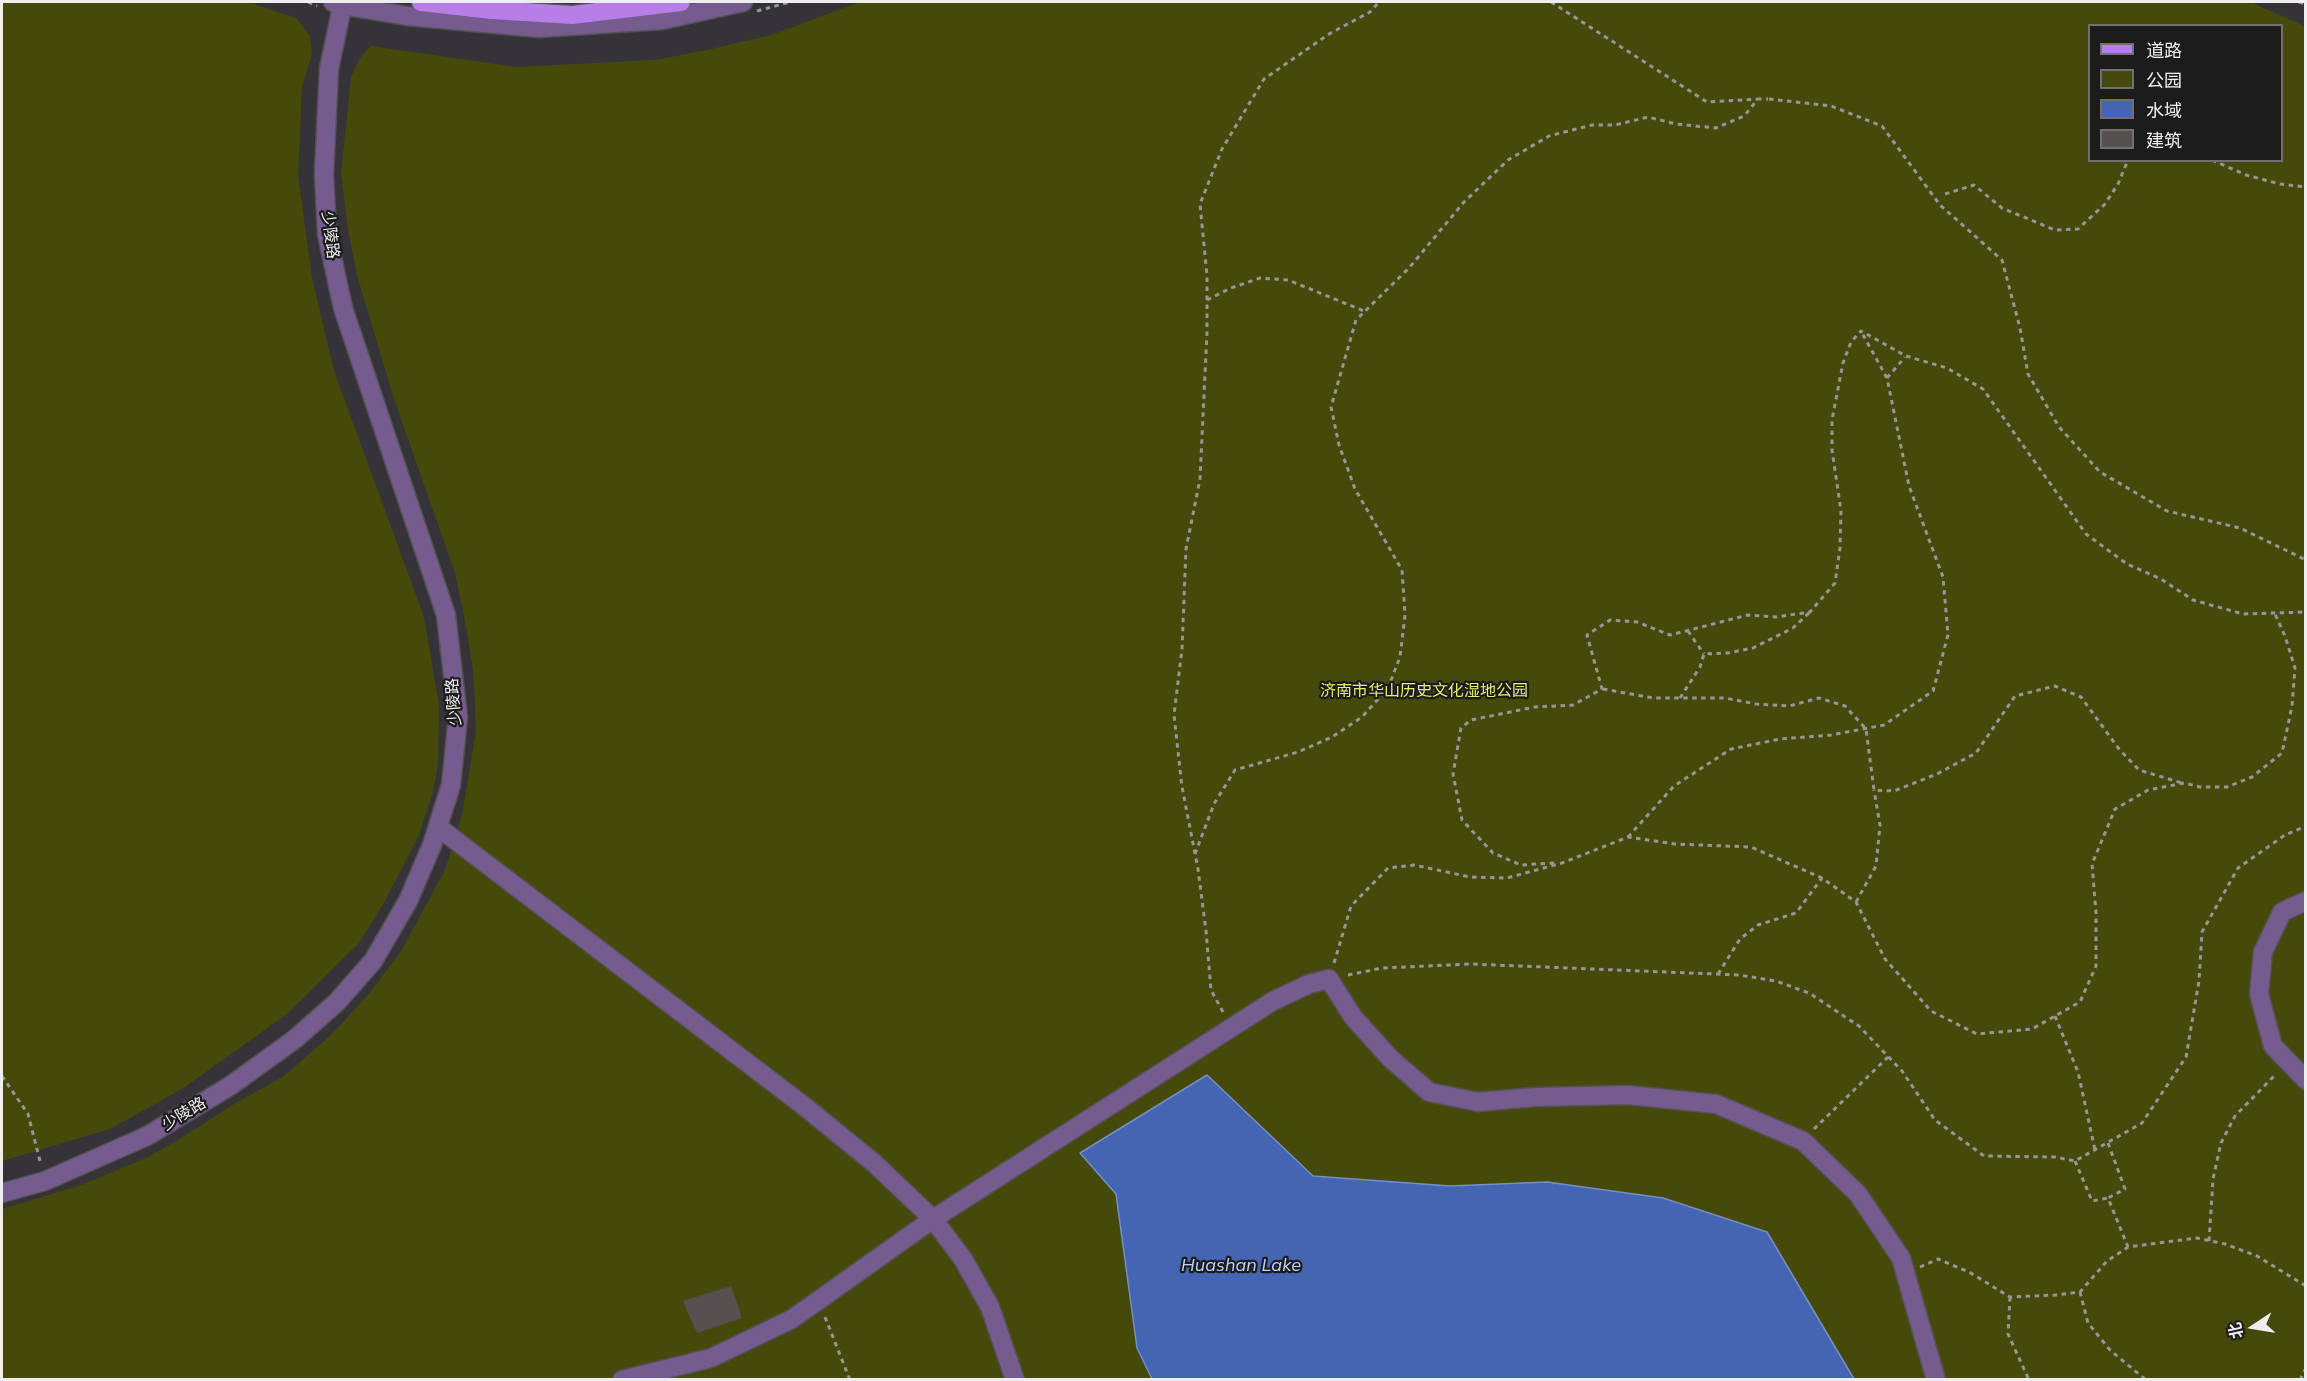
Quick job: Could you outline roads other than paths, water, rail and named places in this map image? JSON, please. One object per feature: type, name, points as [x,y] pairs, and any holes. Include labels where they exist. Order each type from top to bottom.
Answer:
[{"type":"main road","points":[[421,2],[492,10],[572,15],[681,2]]},
{"type":"street","points":[[339,3],[407,16],[539,28],[662,20],[743,2]]},
{"type":"street","name":"少陵路","points":[[2,1193],[45,1181],[147,1136],[204,1102],[295,1039],[337,1002],[373,961],[408,901],[438,826],[451,785],[458,717],[446,615],[343,308],[327,234],[324,174],[329,69],[339,3]]},
{"type":"street","points":[[438,826],[874,1162],[933,1219],[963,1259],[990,1307],[1015,1380]]},
{"type":"street","points":[[2306,901],[2282,912],[2263,952],[2259,994],[2273,1046],[2306,1080]]},
{"type":"street","points":[[622,1380],[711,1358],[792,1319],[933,1219],[1273,1001],[1309,984],[1329,980],[1353,1017],[1382,1050],[1429,1092],[1478,1102],[1535,1097],[1628,1095],[1716,1104],[1803,1141],[1858,1194],[1901,1258],[1936,1380]]},
{"type":"water","name":"Huashan Lake","points":[[1207,1075],[1313,1176],[1450,1186],[1547,1182],[1663,1198],[1767,1232],[1854,1379],[1152,1379],[1137,1348],[1116,1194],[1080,1153]]},
{"type":"park label","name":"济南市华山历史文化湿地公园","points":[[1424,691]]}]
